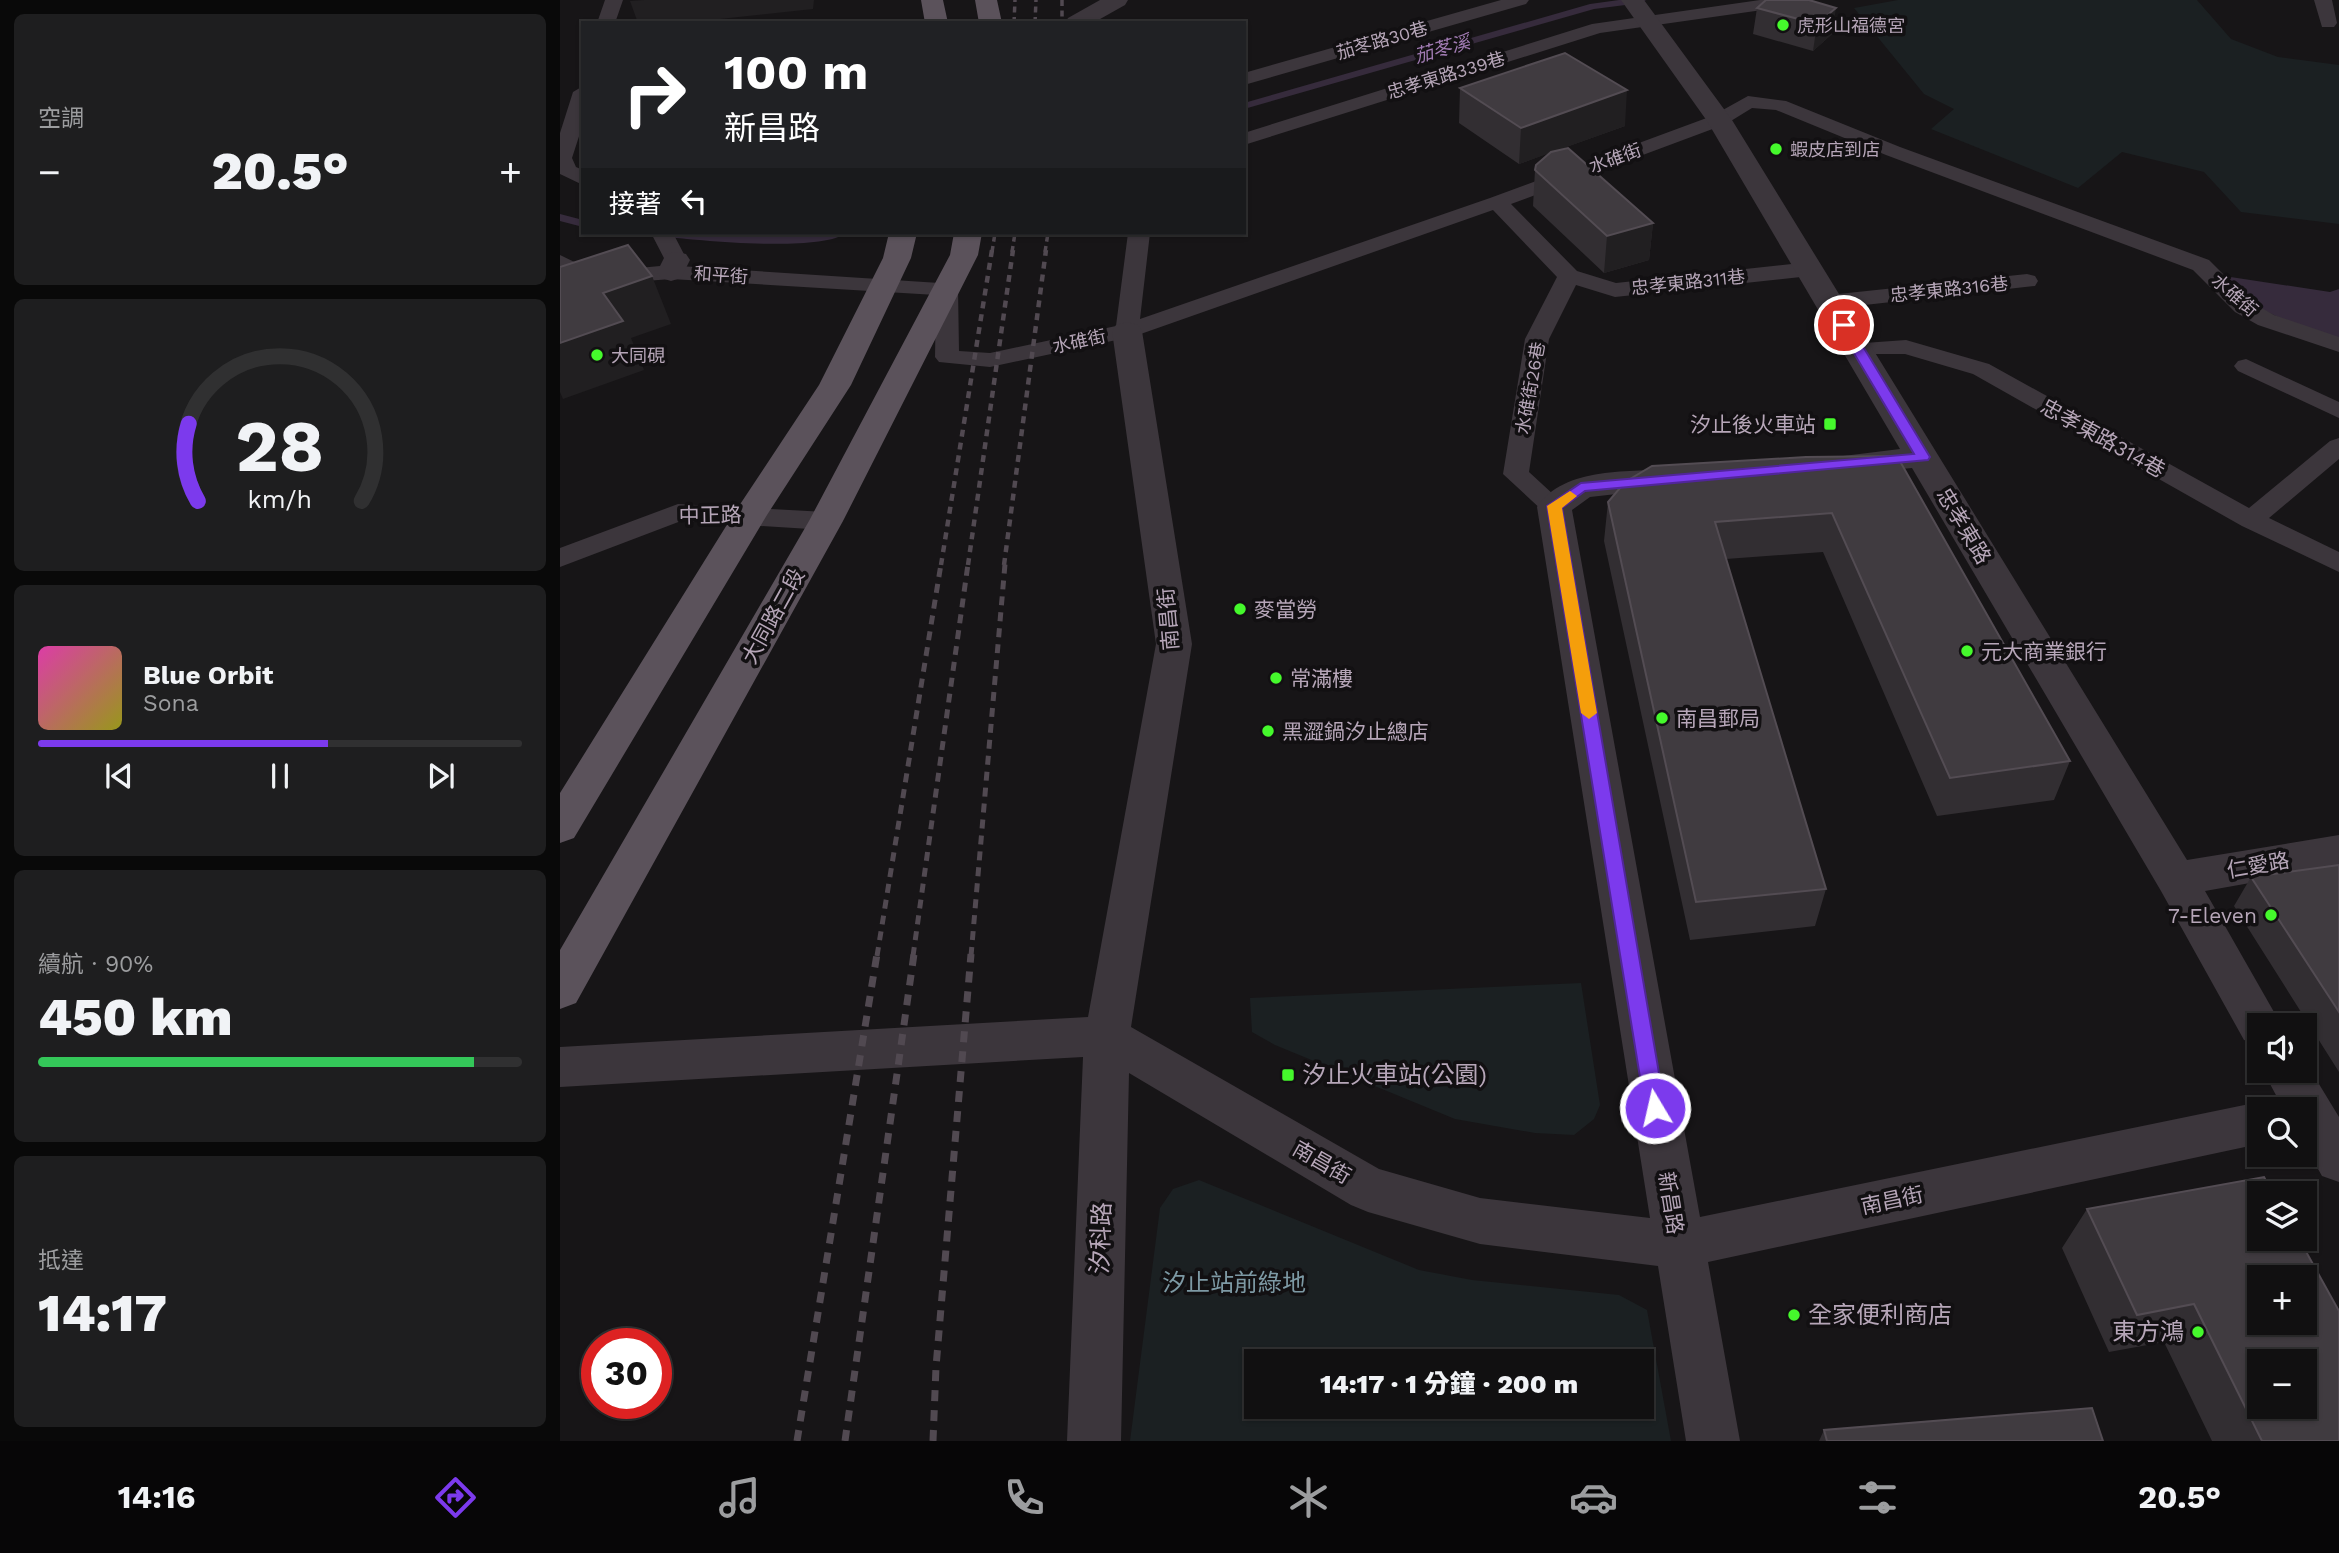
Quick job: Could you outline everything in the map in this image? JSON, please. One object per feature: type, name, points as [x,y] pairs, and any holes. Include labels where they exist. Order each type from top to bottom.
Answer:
[{"type":"main road","points":[[932,0],[937,21]]},
{"type":"main road","points":[[986,0],[991,21]]},
{"type":"main road","name":"大同路二段","points":[[560,990],[826,521],[947,289],[966,244]]},
{"type":"main road","points":[[560,827],[750,514],[835,385],[895,259]]},
{"type":"street","points":[[1080,21],[1117,0]]},
{"type":"street","name":"忠孝東路","points":[[1642,12],[1719,120],[1810,268],[2176,879],[2253,1013]]},
{"type":"street","name":"南昌街","points":[[1127,331],[1174,644],[1107,1036],[1368,1189],[1480,1221],[1678,1245],[2247,1126]]},
{"type":"street","points":[[1814,467],[1923,457]]},
{"type":"street","points":[[1554,506],[1581,487],[1704,477]]},
{"type":"street","name":"新昌路","points":[[1554,506],[1713,1441]]},
{"type":"street","name":"仁愛路","points":[[2176,879],[2339,850]]},
{"type":"street","points":[[560,1067],[1107,1036]]},
{"type":"street","name":"汐科路","points":[[1094,1441],[1107,1036]]},
{"type":"street","points":[[2317,1128],[2339,1160]]},
{"type":"lane","points":[[607,21],[614,0]]},
{"type":"lane","name":"茄苳路30巷","points":[[1246,78],[1520,0]]},
{"type":"lane","name":"忠孝東路339巷","points":[[1246,137],[1642,12],[1798,0]]},
{"type":"lane","points":[[2323,0],[2328,23]]},
{"type":"lane","points":[[581,98],[562,158],[567,170],[581,178]]},
{"type":"lane","name":"水碓街","points":[[947,289],[947,357],[990,360],[1127,331],[1497,202],[1719,120],[1748,102],[1779,105],[1893,151],[2201,265],[2242,306],[2266,320],[2339,345]]},
{"type":"lane","points":[[1497,202],[1569,276]]},
{"type":"lane","points":[[663,235],[673,266]]},
{"type":"lane","points":[[1127,331],[1139,235]]},
{"type":"lane","points":[[895,259],[947,289]]},
{"type":"lane","name":"和平街","points":[[560,292],[591,279],[673,266],[895,259]]},
{"type":"lane","points":[[560,262],[591,279]]},
{"type":"lane","name":"忠孝東路311巷","points":[[1569,276],[1615,290],[1810,268]]},
{"type":"lane","name":"水碓街26巷","points":[[1554,506],[1516,474],[1537,339],[1569,276]]},
{"type":"lane","name":"忠孝東路316巷","points":[[1829,302],[2027,281]]},
{"type":"lane","name":"忠孝東路314巷","points":[[1858,349],[1906,347],[1981,369],[2250,520],[2339,563]]},
{"type":"lane","points":[[2246,366],[2339,411]]},
{"type":"lane","points":[[2250,520],[2339,446]]},
{"type":"lane","name":"中正路","points":[[560,558],[678,512],[750,514],[826,521]]},
{"type":"green space","points":[[1898,0],[2197,0],[2231,39],[2278,57],[2339,65],[2339,224],[2241,212],[2204,172],[2122,152],[2078,188],[1931,129],[1954,109],[1924,94],[1854,8]]},
{"type":"green space","points":[[1581,983],[1600,1105],[1594,1119],[1574,1135],[1535,1133],[1455,1119],[1275,1045],[1252,1032],[1250,998]]},
{"type":"green space","name":"汐止站前綠地","points":[[1199,1180],[1419,1270],[1472,1280],[1619,1295],[1647,1310],[1671,1441],[1130,1441],[1160,1208],[1173,1189]]},
{"type":"shaded area","points":[[2224,276],[2330,292],[2339,289],[2339,339],[2278,317],[2251,304]]},
{"type":"building","points":[[1766,0],[1809,0],[1836,8],[1817,24],[1757,8]]},
{"type":"building","points":[[1565,53],[1627,90],[1521,128],[1460,88]]},
{"type":"building","points":[[1568,148],[1653,223],[1607,236],[1535,170],[1536,165],[1551,152]]},
{"type":"building","points":[[628,245],[652,276],[603,293],[623,321],[560,343],[560,267]]},
{"type":"building","points":[[1897,456],[2070,761],[1950,778],[1832,513],[1715,522],[1826,889],[1696,902],[1608,502],[1625,482],[1652,466],[1806,457]]},
{"type":"building","points":[[2339,865],[2339,1012],[2251,877]]},
{"type":"building","points":[[2264,1177],[2266,1181],[2247,1181],[2247,1251],[2306,1251],[2313,1265],[2247,1265],[2247,1335],[2317,1335],[2317,1271],[2339,1311],[2339,1441],[2262,1441],[2251,1419],[2317,1419],[2317,1349],[2247,1349],[2247,1411],[2194,1304],[2137,1315],[2087,1209]]},
{"type":"building","points":[[2092,1408],[2103,1441],[1827,1441],[1824,1430]]},
{"type":"waterway","name":"茄苳溪","points":[[1246,105],[1593,6],[1641,0]]},
{"type":"waterway","name":"茄苳溪","points":[[560,217],[581,223]]},
{"type":"waterway","name":"茄苳溪","points":[[677,235],[749,240],[828,235]]},
{"type":"railway","points":[[1014,21],[1015,0]]},
{"type":"railway","points":[[1035,21],[1036,0]]},
{"type":"railway","points":[[1062,0],[1062,21]]},
{"type":"railway","points":[[992,252],[995,235]]},
{"type":"railway","points":[[1012,252],[1015,235]]},
{"type":"railway","points":[[1045,252],[1048,235]]},
{"type":"railway","points":[[941,565],[992,250]]},
{"type":"railway","points":[[968,565],[1013,250]]},
{"type":"railway","points":[[1004,565],[1046,250]]},
{"type":"railway","points":[[877,956],[941,564]]},
{"type":"railway","points":[[913,956],[968,564]]},
{"type":"railway","points":[[971,956],[1005,564]]},
{"type":"railway","points":[[797,1441],[877,954]]},
{"type":"railway","points":[[845,1441],[914,954]]},
{"type":"railway","points":[[933,1441],[936,1367],[971,954]]},
{"type":"slow traffic","points":[[1570,496],[1554,506],[1589,713]]},
{"type":"place","name":"虎形山福德宮","points":[[1783,25]]},
{"type":"place","name":"蝦皮店到店","points":[[1776,149]]},
{"type":"place","name":"大同硯","points":[[597,355]]},
{"type":"place","name":"汐止後火車站","points":[[1830,424]]},
{"type":"place","name":"麥當勞","points":[[1240,609]]},
{"type":"place","name":"元大商業銀行","points":[[1967,651]]},
{"type":"place","name":"常滿樓","points":[[1276,678]]},
{"type":"place","name":"南昌郵局","points":[[1662,718]]},
{"type":"place","name":"黑澀鍋汐止總店","points":[[1268,731]]},
{"type":"place","name":"7-Eleven","points":[[2271,915]]},
{"type":"place","name":"汐止火車站(公園)","points":[[1288,1075]]},
{"type":"place","name":"全家便利商店","points":[[1794,1315]]},
{"type":"place","name":"東方鴻","points":[[2198,1332]]},
{"type":"route","points":[[1655,1108],[1554,506],[1581,487],[1923,457],[1844,325]]}]
